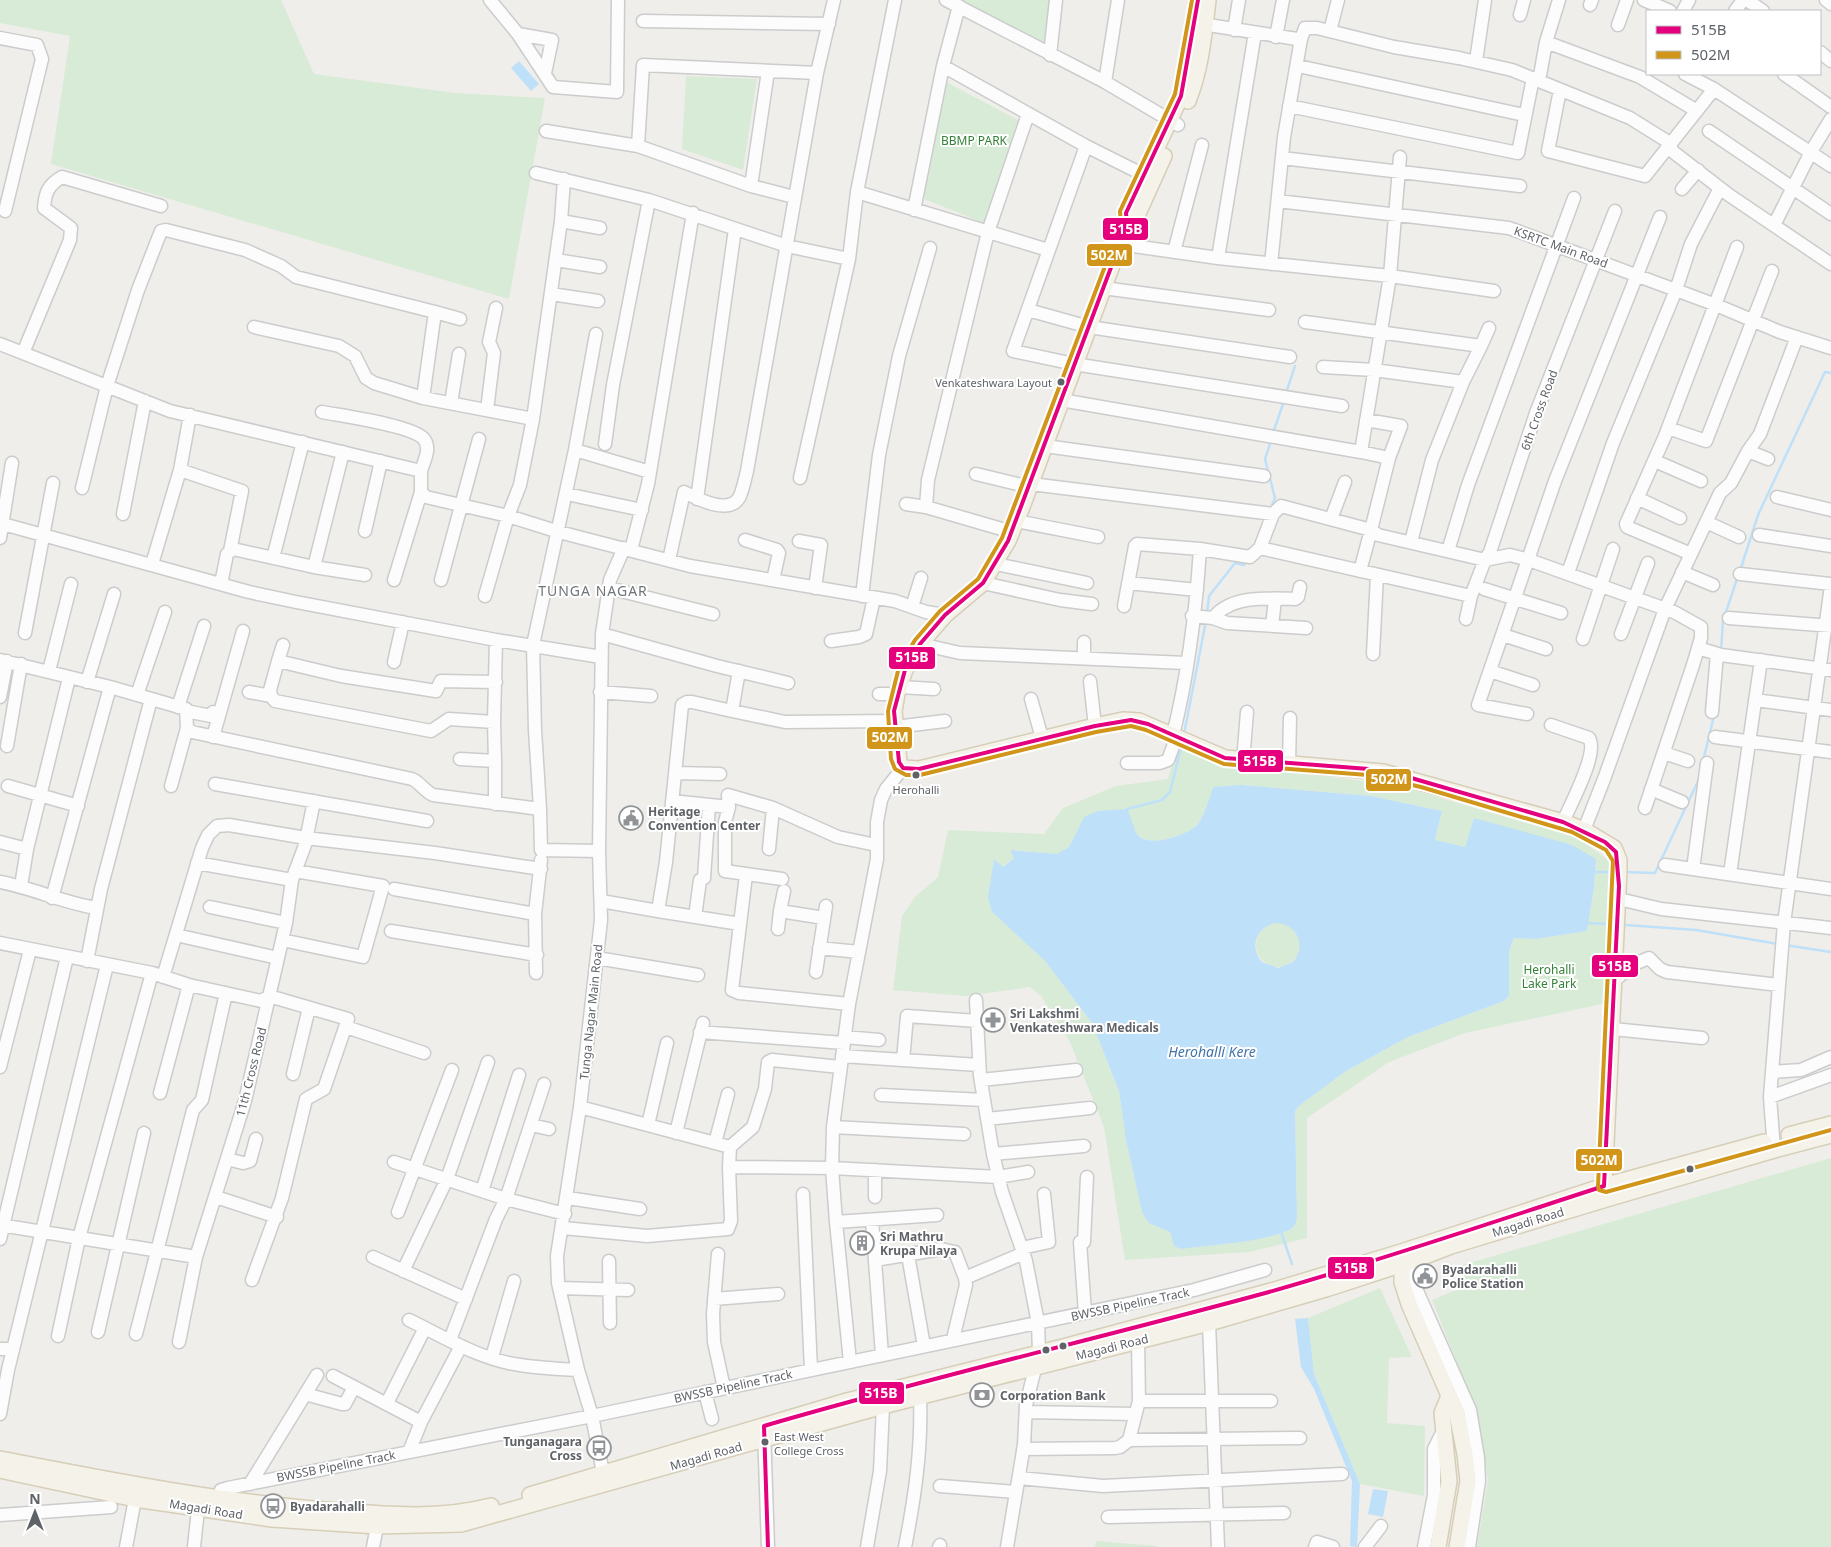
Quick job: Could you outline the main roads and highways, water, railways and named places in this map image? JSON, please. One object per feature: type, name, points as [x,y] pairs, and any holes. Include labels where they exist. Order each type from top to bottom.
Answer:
[{"type":"main road","points":[[1198,0],[1200,23],[1196,79],[1148,177],[1136,218],[1127,225],[1118,244],[1030,486],[996,564],[983,582],[945,615],[911,656],[898,690],[894,724],[898,758],[903,768],[919,769],[1042,738],[1132,720],[1148,724],[1179,737],[1215,756],[1243,762],[1289,763],[1369,769],[1400,775],[1563,822],[1584,830],[1614,848],[1619,860],[1619,893],[1607,1192]]},
{"type":"main road","points":[[1200,23],[1208,0]]},
{"type":"main road","name":"Magadi Road","points":[[881,1399],[920,1396],[1210,1322],[1291,1292],[1404,1260],[1449,1241],[1607,1192],[1774,1144],[1831,1124]]},
{"type":"main road","name":"Magadi Road","points":[[1774,1144],[1831,1135]]},
{"type":"main road","points":[[1404,1260],[1402,1282],[1409,1304],[1449,1396],[1458,1422],[1468,1481],[1457,1547]]},
{"type":"main road","name":"Magadi Road","points":[[216,1505],[273,1506],[416,1515],[475,1510],[604,1478],[1039,1352],[1200,1309],[1291,1292]]},
{"type":"main road","points":[[1438,1547],[1449,1481],[1442,1414],[1449,1396]]},
{"type":"main road","name":"Magadi Road","points":[[0,1459],[216,1505],[272,1519],[377,1526],[462,1524],[604,1478]]},
{"type":"main road","name":"Magadi Road","points":[[0,1470],[135,1499],[198,1502]]},
{"type":"water","points":[[519,61],[539,84],[531,91],[511,68]]},
{"type":"water","name":"Herohalli Kere","points":[[1241,785],[1371,796],[1442,811],[1435,840],[1465,847],[1474,818],[1572,845],[1596,859],[1594,888],[1587,931],[1536,939],[1514,938],[1509,951],[1509,996],[1504,1001],[1408,1037],[1346,1071],[1300,1105],[1295,1111],[1297,1217],[1293,1228],[1264,1238],[1181,1249],[1174,1246],[1170,1232],[1149,1223],[1142,1212],[1126,1140],[1119,1091],[1092,1023],[1045,961],[992,912],[988,898],[994,859],[1003,867],[1014,858],[1010,850],[1057,854],[1069,847],[1084,817],[1098,811],[1127,809],[1137,834],[1142,838],[1159,840],[1178,836],[1198,824],[1205,811],[1213,787]],"holes":[[[1283,924],[1298,936],[1299,949],[1293,962],[1278,968],[1262,962],[1258,956],[1255,944],[1259,933],[1269,925]]]},
{"type":"water","points":[[1308,1318],[1314,1374],[1360,1484],[1357,1547],[1350,1546],[1352,1481],[1314,1389],[1301,1367],[1295,1319]]},
{"type":"water","points":[[1373,1489],[1388,1491],[1383,1517],[1368,1514]]},
{"type":"waterway","points":[[1286,393],[1295,366]]},
{"type":"waterway","points":[[1740,571],[1758,515],[1825,372],[1831,373]]},
{"type":"waterway","points":[[1273,433],[1284,401]]},
{"type":"waterway","points":[[1270,510],[1275,498],[1265,459],[1271,441]]},
{"type":"waterway","points":[[1207,613],[1209,596],[1235,563],[1244,565],[1247,560]]},
{"type":"waterway","points":[[1721,651],[1723,621],[1738,576]]},
{"type":"waterway","points":[[1184,734],[1206,621]]},
{"type":"waterway","points":[[1703,761],[1714,716]]},
{"type":"waterway","points":[[1127,812],[1127,809],[1162,800],[1170,792],[1182,744]]},
{"type":"waterway","points":[[1624,872],[1655,873],[1699,779]]},
{"type":"waterway","points":[[1595,872],[1614,872]]},
{"type":"waterway","points":[[1588,923],[1611,924]]},
{"type":"waterway","points":[[1626,925],[1696,930],[1778,944]]},
{"type":"waterway","points":[[1785,945],[1831,952]]},
{"type":"waterway","points":[[1280,1229],[1292,1264]]},
{"type":"place","name":"Venkateshwara Layout","points":[[1061,382]]},
{"type":"place","name":"Herohalli","points":[[916,775]]},
{"type":"place","name":"Heritage Convention Center","points":[[631,818]]},
{"type":"place","name":"Sri Lakshmi Venkateshwara Medicals","points":[[993,1020]]},
{"type":"place","name":"Sri Mathru Krupa Nilaya","points":[[862,1243]]},
{"type":"place","name":"Byadarahalli Police Station","points":[[1425,1276]]},
{"type":"place","name":"Corporation Bank","points":[[982,1395]]},
{"type":"place","name":"East West College Cross","points":[[765,1442]]},
{"type":"place","name":"Tunganagara Cross","points":[[599,1448]]},
{"type":"place","name":"Byadarahalli","points":[[273,1506]]},
{"type":"district","name":"TUNGA NAGAR","points":[[593,590]]},
{"type":"park label","name":"BBMP PARK","points":[[974,140]]},
{"type":"park label","name":"Herohalli Lake Park","points":[[1549,976]]}]
